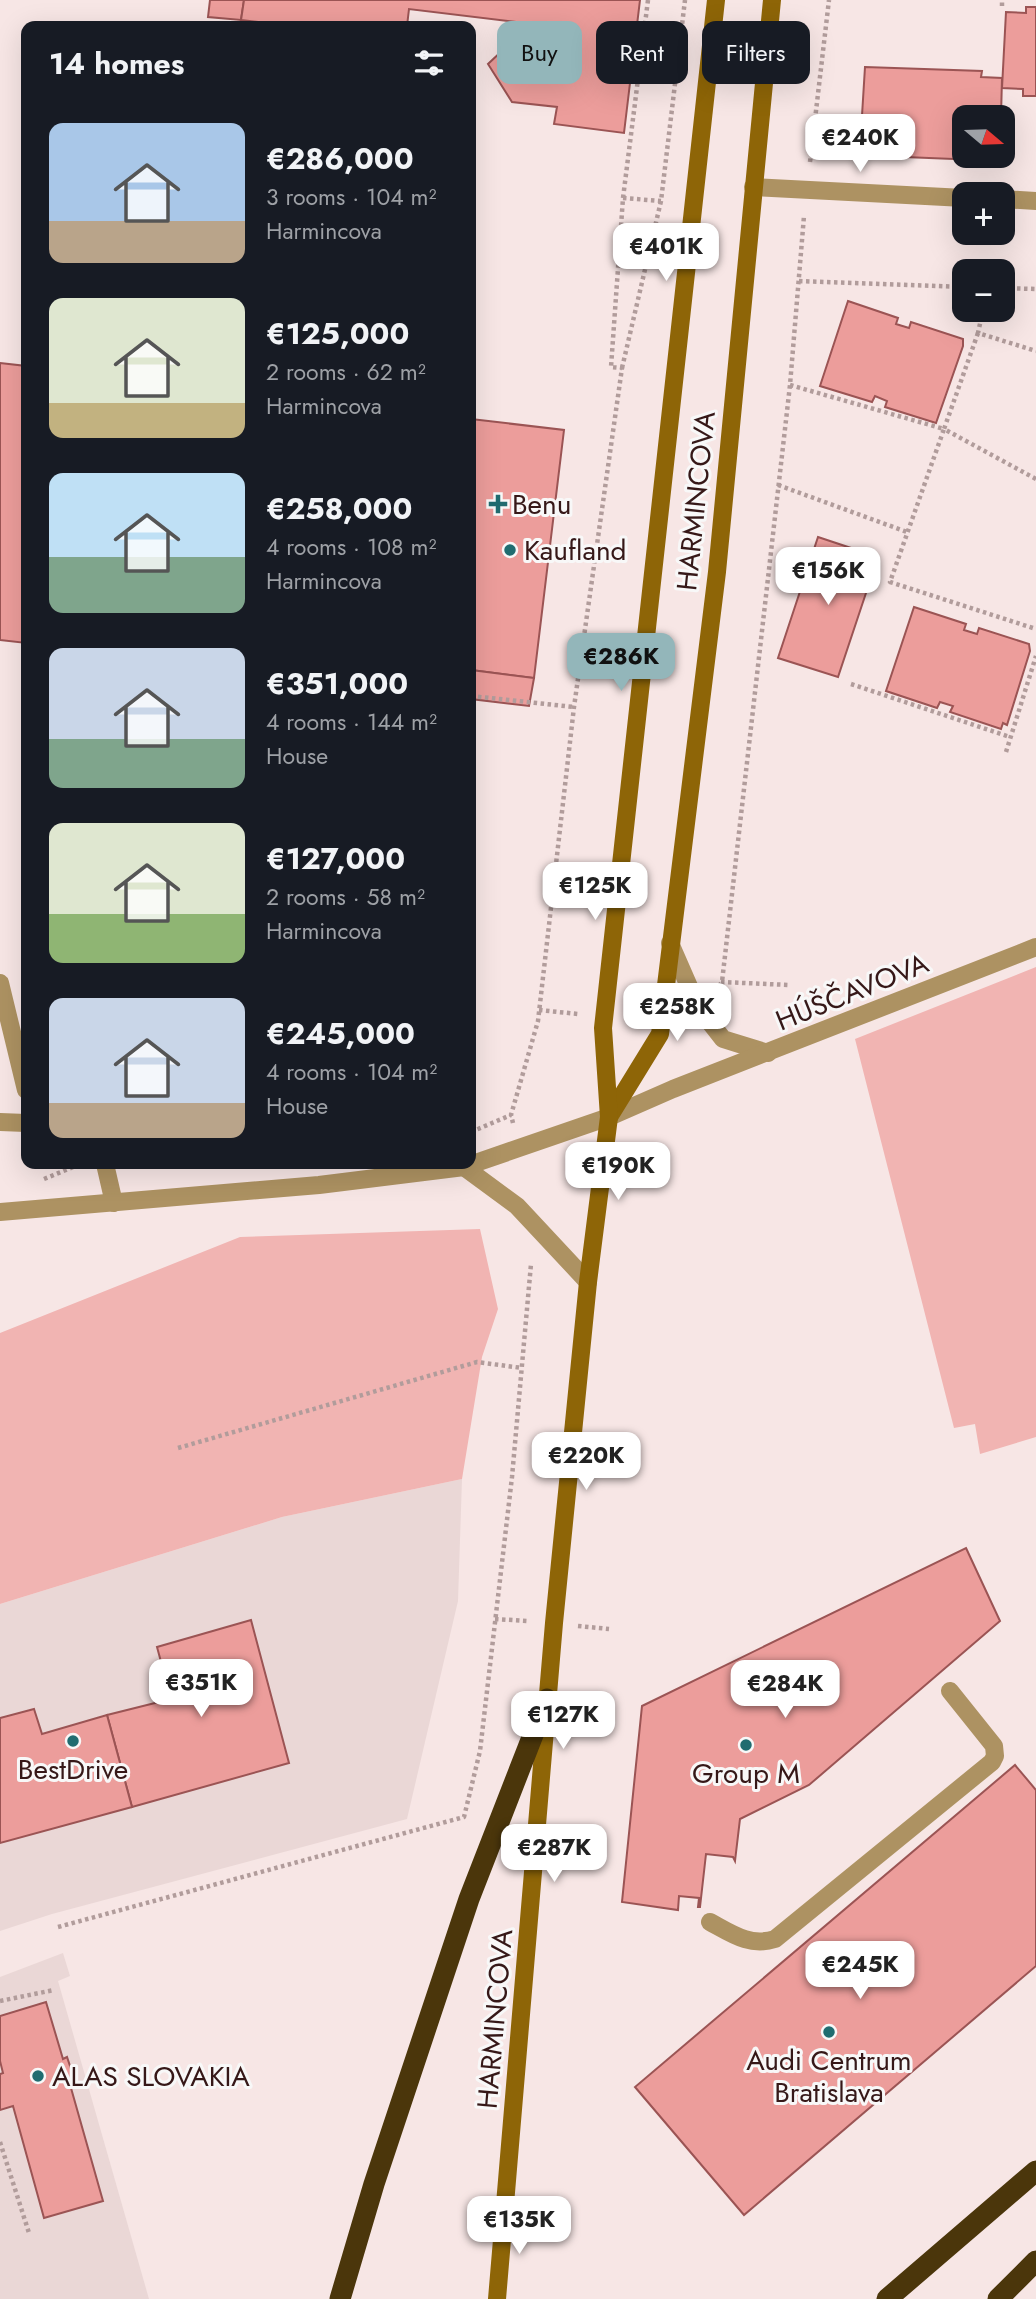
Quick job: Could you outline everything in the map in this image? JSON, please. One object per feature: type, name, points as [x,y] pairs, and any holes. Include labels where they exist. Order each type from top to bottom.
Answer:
[{"type":"highway","points":[[340,2299],[374,2184],[469,1899],[547,1699]]},
{"type":"highway","points":[[887,2299],[1036,2171]]},
{"type":"highway","points":[[998,2299],[1036,2261]]},
{"type":"street","name":"HARMINCOVA","points":[[497,2299],[541,1801],[547,1699],[588,1282],[609,1117],[603,1028],[716,0]]},
{"type":"street","name":"HARMINCOVA","points":[[609,1117],[660,1034],[716,572],[772,0]]},
{"type":"street","points":[[753,187],[952,197]]},
{"type":"street","points":[[1015,200],[1036,201]]},
{"type":"street","points":[[670,943],[698,1007],[723,1039],[768,1053]]},
{"type":"street","name":"HÚŠČAVOVA","points":[[476,1163],[609,1117],[1036,947]]},
{"type":"street","points":[[0,983],[21,1069]]},
{"type":"street","points":[[0,1122],[21,1123]]},
{"type":"street","points":[[106,1169],[114,1203]]},
{"type":"street","name":"HÚŠČAVOVA","points":[[0,1212],[319,1185],[448,1169]]},
{"type":"street","points":[[467,1169],[517,1206],[588,1282]]},
{"type":"street","points":[[710,1922],[743,1940],[761,1943],[775,1939],[992,1762],[994,1746],[950,1691]]},
{"type":"path","points":[[622,368],[611,367],[623,198],[648,0]]},
{"type":"path","points":[[520,1149],[511,1115],[538,1021],[574,707],[622,368],[661,201],[685,0]]},
{"type":"path","points":[[698,1007],[722,982],[790,385],[806,190],[829,0]]},
{"type":"path","points":[[623,198],[661,201]]},
{"type":"path","points":[[799,281],[952,287]]},
{"type":"path","points":[[1015,288],[1036,289]]},
{"type":"path","points":[[980,322],[890,582],[1036,629]]},
{"type":"path","points":[[978,332],[1036,351]]},
{"type":"path","points":[[790,385],[944,429],[1036,479]]},
{"type":"path","points":[[778,485],[908,532]]},
{"type":"path","points":[[1006,752],[1036,656]]},
{"type":"path","points":[[852,684],[1010,737]]},
{"type":"path","points":[[476,697],[574,707]]},
{"type":"path","points":[[722,982],[790,985]]},
{"type":"path","points":[[476,1130],[511,1115]]},
{"type":"path","points":[[35,1183],[70,1169]]},
{"type":"path","points":[[58,1927],[464,1817],[480,1751],[533,1266],[527,1255]]},
{"type":"path","points":[[178,1448],[477,1362],[522,1368]]},
{"type":"path","points":[[0,2001],[54,1990]]},
{"type":"path","points":[[0,2142],[29,2233]]},
{"type":"shaded area","points":[[1036,967],[1036,1437],[980,1454],[975,1424],[954,1428],[855,1039]]},
{"type":"shaded area","points":[[480,1229],[498,1309],[482,1357],[462,1479],[282,1517],[0,1604],[0,1333],[240,1237]]},
{"type":"shaded area","points":[[462,1479],[458,1601],[407,1819],[52,1914],[0,1931],[0,1604],[282,1517]]},
{"type":"shaded area","name":"ALAS SLOVAKIA","points":[[63,1953],[70,1976],[58,1981],[149,2299],[0,2299],[0,1977]]},
{"type":"building","points":[[210,0],[244,0],[241,20],[208,17]]},
{"type":"building","points":[[244,0],[640,0],[637,21],[596,21],[596,84],[630,84],[624,133],[554,124],[557,107],[512,102],[501,84],[582,84],[582,21],[508,21],[409,9],[408,21],[241,20]]},
{"type":"building","points":[[1026,7],[1036,7],[1036,96],[1023,96],[1023,89],[1002,88],[1006,12],[1026,13]]},
{"type":"building","points":[[497,56],[497,78],[488,64]]},
{"type":"building","points":[[865,67],[982,71],[981,77],[1002,78],[1001,105],[952,105],[952,159],[880,156],[881,149],[860,148]]},
{"type":"building","points":[[848,301],[898,318],[896,324],[909,328],[911,322],[963,339],[963,346],[936,423],[885,407],[887,401],[875,396],[872,402],[820,386]]},
{"type":"building","points":[[0,363],[21,365],[21,642],[0,640]]},
{"type":"building","name":"Kaufland","points":[[476,420],[564,430],[534,678],[476,671]]},
{"type":"building","points":[[818,537],[878,557],[838,677],[778,658]]},
{"type":"building","points":[[914,607],[966,624],[964,630],[977,634],[979,628],[1029,644],[1030,651],[1007,725],[1003,723],[1001,729],[950,712],[953,706],[940,702],[937,708],[886,691]]},
{"type":"building","points":[[476,671],[534,678],[529,706],[476,700]]},
{"type":"building","name":"Group M","points":[[966,1548],[1000,1621],[809,1785],[740,1819],[735,1861],[733,1857],[706,1854],[700,1907],[699,1898],[679,1896],[678,1910],[622,1902],[642,1706]]},
{"type":"building","points":[[251,1620],[289,1763],[132,1807],[107,1715],[171,1699],[157,1647]]},
{"type":"building","points":[[34,1709],[42,1734],[107,1715],[132,1807],[0,1843],[0,1718]]},
{"type":"building","name":"Audi Centrum Bratislava","points":[[1015,1765],[1036,1790],[1036,1966],[744,2215],[635,2087]]},
{"type":"building","points":[[46,2002],[63,2059],[67,2057],[77,2087],[71,2088],[103,2201],[44,2218],[13,2106],[0,2110],[0,2074],[3,2073],[0,2061],[0,2016]]},
{"type":"place","name":"Benu","points":[[498,504]]},
{"type":"place","name":"Kaufland","points":[[510,550]]},
{"type":"place","name":"BestDrive","points":[[73,1741]]},
{"type":"place","name":"Group M","points":[[746,1745]]},
{"type":"place","name":"Audi Centrum Bratislava","points":[[829,2032]]},
{"type":"place","name":"ALAS SLOVAKIA","points":[[38,2076]]}]
